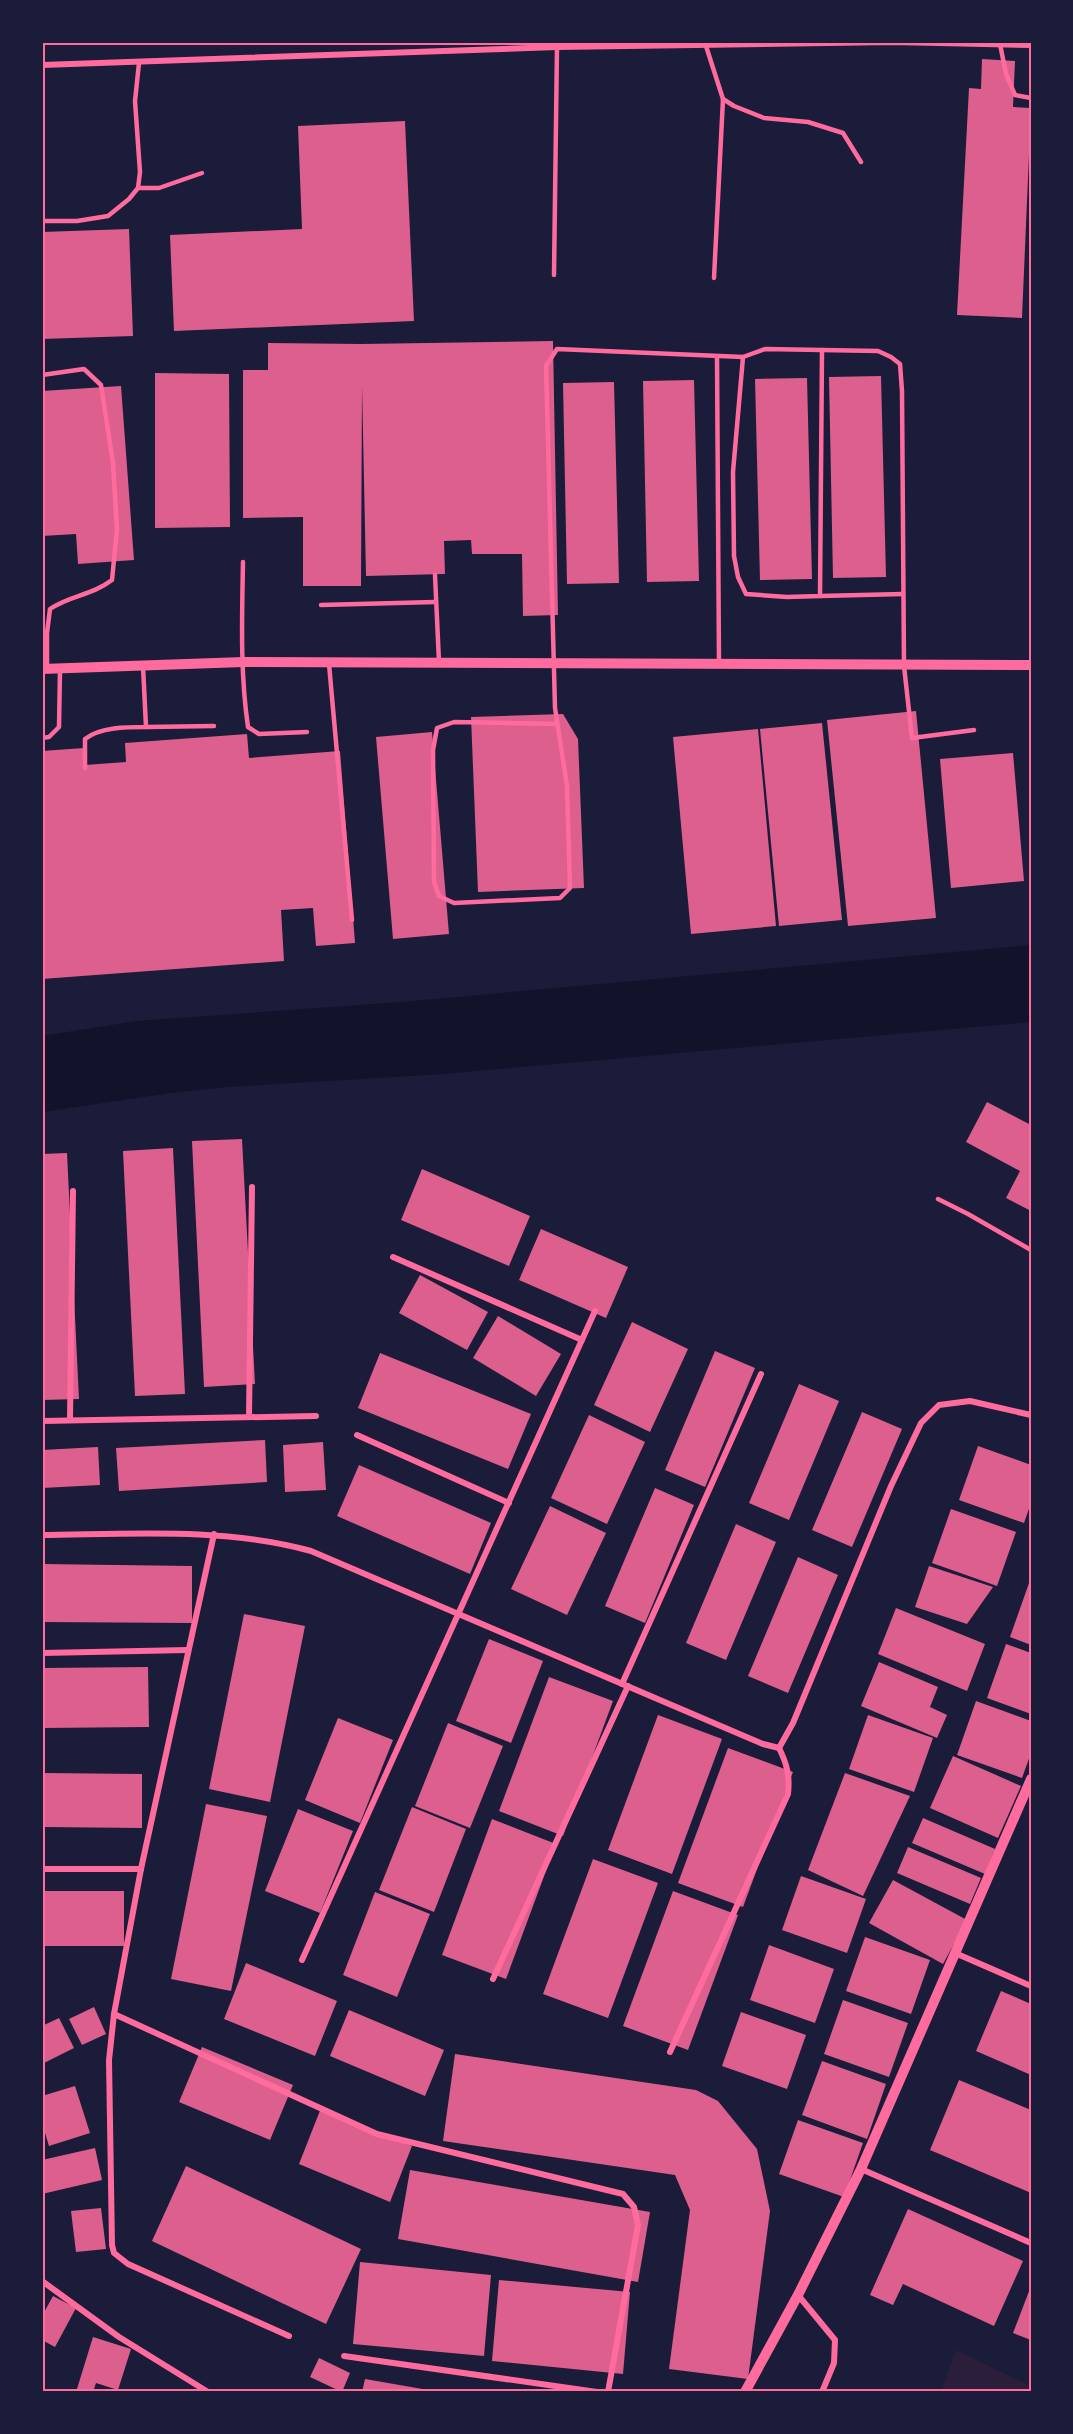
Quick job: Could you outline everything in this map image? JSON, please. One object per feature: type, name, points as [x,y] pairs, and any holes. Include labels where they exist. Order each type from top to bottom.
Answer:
[{"type":"street","points":[[42,65],[557,47],[893,42],[1031,45]]},
{"type":"street","points":[[44,669],[244,662],[1031,665]]},
{"type":"street","points":[[249,1417],[252,1187]]},
{"type":"street","points":[[70,1420],[73,1191]]},
{"type":"street","points":[[393,1257],[582,1340]]},
{"type":"street","points":[[302,1960],[595,1311]]},
{"type":"street","points":[[493,1979],[761,1374]]},
{"type":"street","points":[[779,1748],[793,1723],[891,1486],[921,1423],[939,1405],[970,1401],[1031,1415]]},
{"type":"street","points":[[42,1421],[316,1416]]},
{"type":"street","points":[[357,1435],[509,1503]]},
{"type":"street","points":[[42,1535],[214,1534],[279,1542],[311,1551],[763,1744],[779,1748],[787,1763],[790,1779],[788,1794],[670,2052]]},
{"type":"street","points":[[214,1534],[141,1869],[114,2014],[109,2060],[112,2245],[114,2253],[128,2264],[289,2336]]},
{"type":"street","points":[[42,1653],[188,1650]]},
{"type":"street","points":[[746,2392],[861,2169],[1031,1779]]},
{"type":"street","points":[[42,1869],[141,1869]]},
{"type":"street","points":[[955,1953],[1031,1986]]},
{"type":"street","points":[[114,2014],[377,2134],[623,2194],[634,2208],[638,2225],[608,2392]]},
{"type":"street","points":[[861,2169],[1031,2243]]},
{"type":"street","points":[[42,2281],[119,2337],[208,2392]]},
{"type":"street","points":[[798,2295],[835,2340],[834,2363],[822,2392]]},
{"type":"street","points":[[344,2356],[597,2392]]},
{"type":"lane","points":[[1000,44],[1006,74],[1015,95],[1031,98]]},
{"type":"lane","points":[[706,46],[723,99],[714,278]]},
{"type":"lane","points":[[554,275],[557,47]]},
{"type":"lane","points":[[42,221],[77,221],[108,216],[129,199],[138,188],[140,172],[135,101],[139,63]]},
{"type":"lane","points":[[723,99],[764,118],[808,122],[843,133],[861,162]]},
{"type":"lane","points":[[138,188],[159,188],[202,173]]},
{"type":"lane","points":[[557,724],[454,722],[437,728],[433,750],[434,882],[439,896],[454,903],[560,898],[570,888],[567,786],[557,724],[554,663],[546,366],[557,350],[743,357],[765,349],[878,351],[900,364],[904,666],[912,738],[974,730]]},
{"type":"lane","points":[[820,596],[822,350]]},
{"type":"lane","points":[[717,357],[719,665]]},
{"type":"lane","points":[[743,357],[734,472],[734,556],[738,577],[746,594],[787,597],[903,594]]},
{"type":"lane","points":[[42,375],[84,369],[101,385],[113,464],[117,530],[112,580],[98,591],[60,602],[50,609],[44,669]]},
{"type":"lane","points":[[243,562],[244,662],[248,727],[259,734],[307,732]]},
{"type":"lane","points":[[435,575],[439,662]]},
{"type":"lane","points":[[321,605],[435,602]]},
{"type":"lane","points":[[329,664],[352,920]]},
{"type":"lane","points":[[143,666],[146,727]]},
{"type":"lane","points":[[42,738],[49,737],[59,727],[60,668]]},
{"type":"lane","points":[[85,768],[83,748],[85,739],[90,734],[130,727],[214,726]]},
{"type":"lane","points":[[938,1199],[1031,1250]]},
{"type":"shaded area","points":[[1031,945],[1031,1022],[443,1074],[228,1087],[42,1112],[42,1036],[137,1021],[401,1002]]},
{"type":"shaded area","points":[[956,2350],[1031,2386],[1031,2392],[941,2392]]},
{"type":"building","points":[[982,59],[1015,61],[1013,107],[1031,108],[1022,318],[957,315],[969,88],[981,89]]},
{"type":"building","points":[[405,121],[414,321],[174,331],[170,235],[302,229],[298,126]]},
{"type":"building","points":[[129,229],[133,336],[42,339],[42,232]]},
{"type":"building","points":[[553,341],[558,615],[523,616],[522,554],[472,554],[471,540],[444,541],[445,574],[366,576],[362,386],[361,586],[303,586],[303,517],[243,518],[243,370],[268,370],[268,343]]},
{"type":"building","points":[[155,373],[229,374],[230,527],[155,528]]},
{"type":"building","points":[[881,376],[886,577],[833,578],[829,377]]},
{"type":"building","points":[[807,378],[812,579],[760,580],[755,379]]},
{"type":"building","points":[[694,380],[699,581],[647,582],[643,381]]},
{"type":"building","points":[[614,382],[619,583],[567,584],[563,383]]},
{"type":"building","points":[[121,386],[134,560],[78,564],[76,534],[42,536],[42,391]]},
{"type":"building","points":[[916,711],[936,918],[848,926],[827,720]]},
{"type":"building","points":[[563,714],[578,739],[584,888],[478,892],[471,717]]},
{"type":"building","points":[[822,723],[842,920],[779,926],[760,729]]},
{"type":"building","points":[[758,729],[776,926],[691,934],[673,737]]},
{"type":"building","points":[[432,732],[449,934],[393,939],[376,737]]},
{"type":"building","points":[[247,734],[249,758],[340,751],[355,943],[316,946],[313,908],[281,910],[284,961],[42,979],[42,751],[84,748],[85,765],[126,762],[125,743]]},
{"type":"building","points":[[1013,753],[1024,881],[951,888],[940,759]]},
{"type":"building","points":[[987,1102],[1031,1125],[1031,1211],[1006,1198],[1020,1171],[966,1142]]},
{"type":"building","points":[[242,1139],[255,1384],[204,1387],[192,1141]]},
{"type":"building","points":[[173,1148],[185,1394],[135,1396],[123,1151]]},
{"type":"building","points":[[67,1153],[79,1399],[42,1400],[42,1154]]},
{"type":"building","points":[[422,1169],[530,1216],[509,1266],[401,1220]]},
{"type":"building","points":[[541,1229],[628,1267],[606,1318],[519,1280]]},
{"type":"building","points":[[420,1275],[488,1312],[467,1350],[399,1313]]},
{"type":"building","points":[[498,1316],[561,1354],[536,1396],[473,1358]]},
{"type":"building","points":[[632,1322],[688,1349],[650,1432],[594,1405]]},
{"type":"building","points":[[715,1351],[755,1368],[705,1487],[665,1470]]},
{"type":"building","points":[[380,1353],[531,1414],[508,1469],[358,1408]]},
{"type":"building","points":[[799,1384],[839,1401],[789,1520],[749,1503]]},
{"type":"building","points":[[862,1412],[902,1429],[852,1547],[812,1530]]},
{"type":"building","points":[[589,1415],[645,1442],[607,1524],[551,1498]]},
{"type":"building","points":[[265,1440],[267,1482],[119,1491],[116,1448]]},
{"type":"building","points":[[323,1442],[326,1490],[285,1492],[283,1445]]},
{"type":"building","points":[[978,1446],[1031,1465],[1031,1503],[1024,1523],[959,1500]]},
{"type":"building","points":[[98,1447],[100,1485],[42,1488],[42,1450]]},
{"type":"building","points":[[359,1465],[491,1523],[470,1574],[337,1516]]},
{"type":"building","points":[[655,1488],[694,1505],[645,1623],[605,1606]]},
{"type":"building","points":[[550,1506],[606,1533],[567,1615],[511,1589]]},
{"type":"building","points":[[951,1509],[1016,1532],[997,1586],[932,1563]]},
{"type":"building","points":[[736,1524],[776,1542],[726,1660],[686,1643]]},
{"type":"building","points":[[798,1557],[838,1575],[788,1693],[748,1676]]},
{"type":"building","points":[[42,1564],[192,1566],[192,1623],[42,1622]]},
{"type":"building","points":[[929,1566],[993,1587],[967,1624],[915,1607]]},
{"type":"building","points":[[1029,1583],[1031,1584],[1031,1645],[1010,1637]]},
{"type":"building","points":[[896,1608],[985,1644],[967,1691],[878,1654]]},
{"type":"building","points":[[244,1614],[305,1626],[270,1802],[209,1789]]},
{"type":"building","points":[[489,1639],[543,1661],[511,1743],[456,1721]]},
{"type":"building","points":[[1006,1644],[1031,1653],[1031,1714],[987,1698]]},
{"type":"building","points":[[879,1662],[938,1687],[930,1707],[947,1715],[937,1738],[861,1706]]},
{"type":"building","points":[[148,1667],[149,1727],[42,1728],[42,1668]]},
{"type":"building","points":[[549,1677],[613,1701],[563,1836],[499,1811]]},
{"type":"building","points":[[976,1701],[1031,1721],[1031,1753],[1022,1778],[957,1755]]},
{"type":"building","points":[[658,1715],[722,1739],[672,1874],[608,1850]]},
{"type":"building","points":[[868,1715],[933,1738],[914,1792],[849,1769]]},
{"type":"building","points":[[338,1718],[393,1740],[360,1823],[305,1800]]},
{"type":"building","points":[[448,1723],[503,1746],[470,1828],[415,1806]]},
{"type":"building","points":[[728,1748],[793,1772],[743,1907],[678,1883]]},
{"type":"building","points":[[953,1756],[1021,1786],[998,1838],[930,1808]]},
{"type":"building","points":[[42,1773],[142,1774],[142,1828],[42,1827]]},
{"type":"building","points":[[845,1773],[910,1796],[863,1896],[808,1870]]},
{"type":"building","points":[[206,1804],[267,1816],[231,1991],[171,1979]]},
{"type":"building","points":[[412,1807],[466,1829],[434,1912],[379,1890]]},
{"type":"building","points":[[298,1809],[353,1831],[320,1913],[265,1891]]},
{"type":"building","points":[[923,1818],[995,1849],[985,1874],[912,1843]]},
{"type":"building","points":[[492,1819],[556,1844],[506,1979],[442,1955]]},
{"type":"building","points":[[908,1847],[981,1878],[970,1904],[897,1873]]},
{"type":"building","points":[[593,1859],[658,1883],[608,2018],[543,1994]]},
{"type":"building","points":[[801,1876],[866,1899],[847,1953],[782,1930]]},
{"type":"building","points":[[893,1880],[967,1920],[943,1964],[869,1923]]},
{"type":"building","points":[[42,1891],[124,1891],[124,1946],[42,1946]]},
{"type":"building","points":[[673,1891],[738,1915],[688,2050],[623,2026]]},
{"type":"building","points":[[375,1892],[430,1914],[397,1997],[343,1975]]},
{"type":"building","points":[[865,1937],[930,1960],[911,2014],[846,1991]]},
{"type":"building","points":[[769,1945],[834,1969],[815,2023],[750,2000]]},
{"type":"building","points":[[246,1963],[337,2001],[315,2056],[224,2019]]},
{"type":"building","points":[[1001,1991],[1031,2004],[1031,2075],[976,2051]]},
{"type":"building","points":[[843,2000],[908,2023],[889,2077],[824,2054]]},
{"type":"building","points":[[94,2007],[106,2034],[82,2045],[69,2019]]},
{"type":"building","points":[[349,2010],[444,2050],[425,2096],[330,2056]]},
{"type":"building","points":[[741,2012],[806,2035],[787,2089],[722,2066]]},
{"type":"building","points":[[59,2018],[74,2048],[42,2064],[42,2026]]},
{"type":"building","points":[[202,2047],[293,2085],[270,2140],[179,2102]]},
{"type":"building","points":[[455,2054],[696,2090],[718,2101],[757,2149],[770,2211],[748,2379],[669,2369],[690,2210],[675,2175],[443,2141]]},
{"type":"building","points":[[822,2061],[886,2084],[867,2139],[802,2115]]},
{"type":"building","points":[[959,2080],[1031,2110],[1031,2193],[930,2150]]},
{"type":"building","points":[[75,2086],[90,2133],[49,2146],[42,2123],[42,2096]]},
{"type":"building","points":[[321,2108],[412,2146],[390,2202],[299,2164]]},
{"type":"building","points":[[798,2120],[863,2143],[844,2197],[779,2174]]},
{"type":"building","points":[[95,2148],[102,2180],[42,2194],[42,2160]]},
{"type":"building","points":[[186,2166],[361,2249],[326,2324],[152,2241]]},
{"type":"building","points":[[410,2170],[650,2212],[638,2282],[398,2239]]},
{"type":"building","points":[[101,2208],[106,2249],[76,2252],[71,2211]]},
{"type":"building","points":[[908,2209],[1023,2261],[994,2326],[903,2284],[893,2305],[870,2295]]},
{"type":"building","points":[[360,2262],[491,2275],[484,2356],[353,2344]]},
{"type":"building","points":[[499,2280],[630,2292],[623,2374],[492,2361]]},
{"type":"building","points":[[1031,2286],[1031,2340],[1013,2333]]},
{"type":"building","points":[[53,2296],[76,2308],[55,2347],[42,2340],[42,2316]]},
{"type":"building","points":[[93,2337],[131,2349],[118,2390],[96,2383],[93,2392],[76,2392]]},
{"type":"building","points":[[319,2358],[350,2373],[342,2392],[310,2377]]},
{"type":"building","points":[[365,2379],[434,2391],[434,2392],[362,2392]]}]
